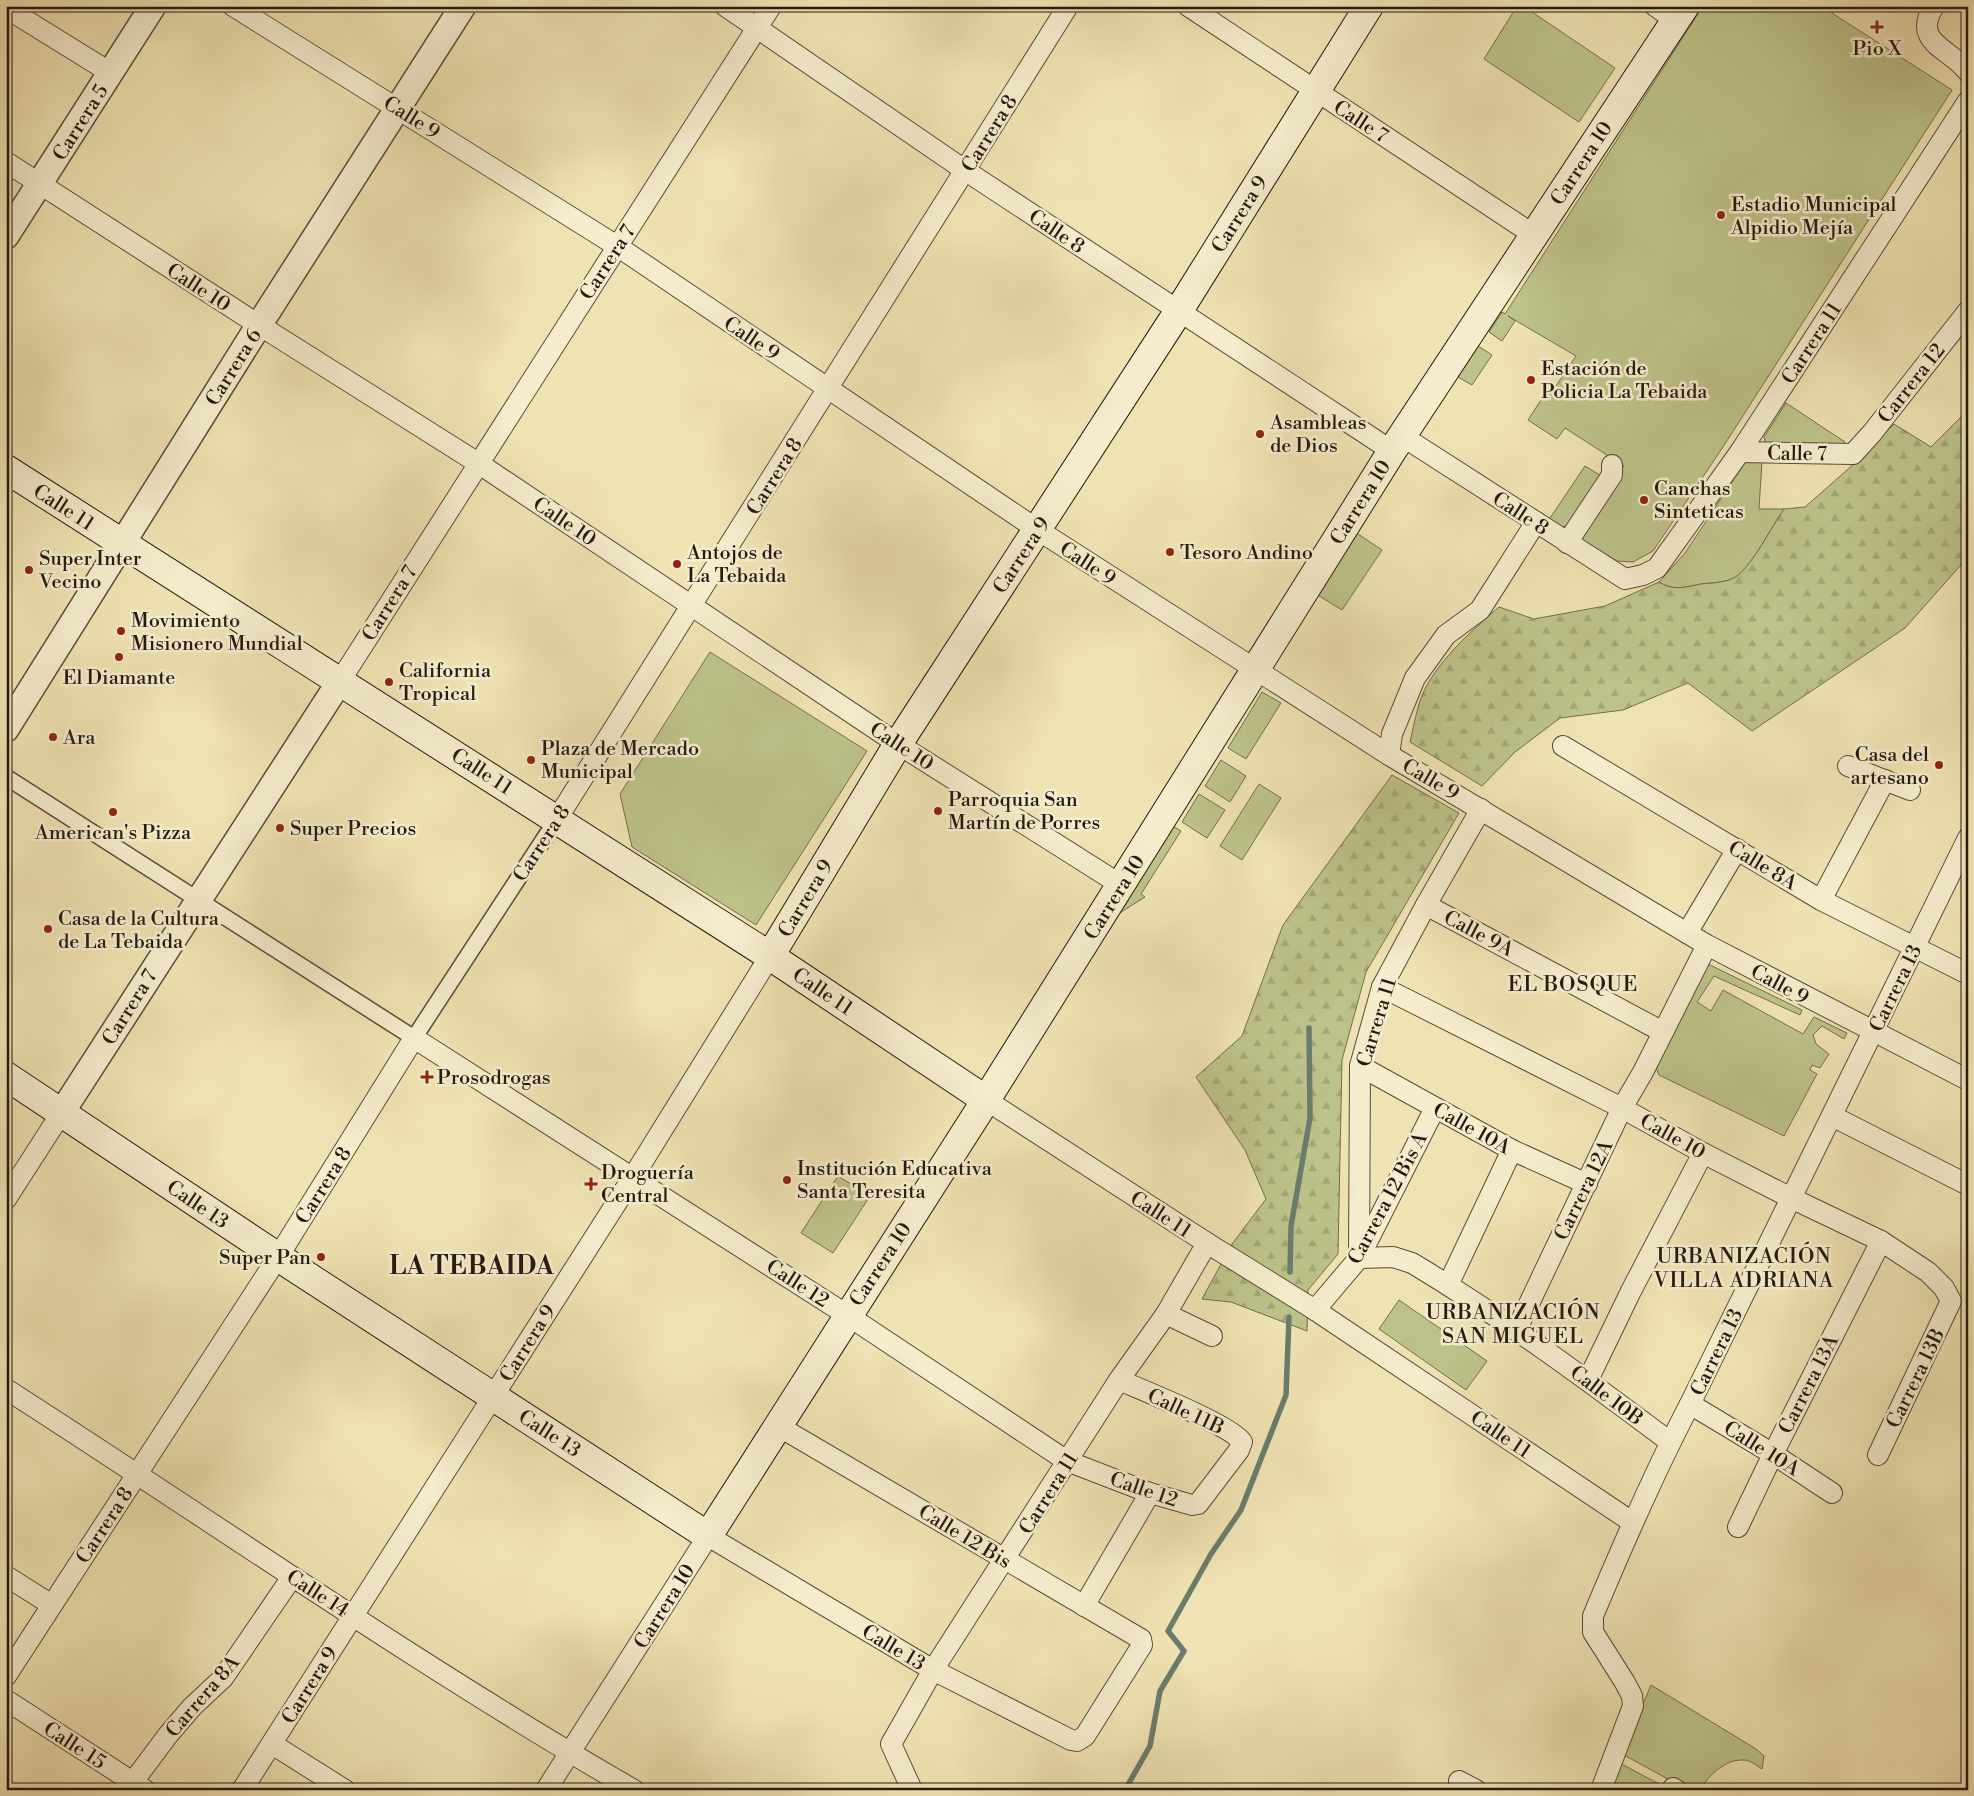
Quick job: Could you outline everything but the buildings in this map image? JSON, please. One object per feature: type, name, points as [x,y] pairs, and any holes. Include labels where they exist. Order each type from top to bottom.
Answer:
[{"type":"main road","name":"Carrera 9","points":[[770,956],[898,744],[1178,312],[1369,6]]},
{"type":"main road","name":"Carrera 10","points":[[708,1536],[1122,885],[1254,670],[1397,444],[1534,235],[1672,11]]},
{"type":"main road","name":"Calle 11","points":[[6,470],[557,819],[770,956],[986,1100]]},
{"type":"main road","name":"Calle 13","points":[[6,1076],[278,1257],[708,1536]]},
{"type":"street","name":"Carrera 5","points":[[6,236],[153,6]]},
{"type":"street","name":"Calle 9","points":[[233,6],[618,246],[828,390],[1038,530],[1389,755],[1707,945],[1968,1080]]},
{"type":"street","name":"Carrera 6","points":[[6,729],[259,325],[463,6]]},
{"type":"street","name":"Calle 8","points":[[724,6],[966,171],[1178,312],[1397,444],[1536,522],[1625,579],[1643,575]]},
{"type":"street","name":"Carrera 7","points":[[6,1199],[197,900],[340,681],[771,6]]},
{"type":"street","name":"Carrera 8","points":[[6,1676],[278,1257],[414,1038],[557,819],[1068,6]]},
{"type":"street","name":"Calle 7","points":[[1188,6],[1534,235]]},
{"type":"street","points":[[1934,6],[1928,15],[1926,28],[1931,40],[1968,72]]},
{"type":"street","points":[[12,9],[111,74]]},
{"type":"street","name":"Carrera 11","points":[[1643,575],[1657,568],[1740,452],[1966,108]]},
{"type":"street","name":"Calle 10","points":[[6,162],[478,463],[898,744],[1122,885]]},
{"type":"street","name":"Carrera 12","points":[[1853,454],[1872,433],[1968,311]]},
{"type":"street","name":"Calle 7","points":[[1740,452],[1853,454]]},
{"type":"street","points":[[1567,543],[1612,475],[1612,465]]},
{"type":"street","points":[[1389,755],[1392,734],[1415,678],[1446,635],[1480,610],[1536,522]]},
{"type":"street","name":"Calle 8A","points":[[1564,746],[1821,900],[1968,974]]},
{"type":"street","points":[[1848,766],[1910,790]]},
{"type":"street","points":[[6,777],[414,1038]]},
{"type":"street","points":[[1821,900],[1884,780]]},
{"type":"street","name":"Carrera 11","points":[[1359,1258],[1360,1066],[1382,988],[1426,905],[1482,809]]},
{"type":"street","name":"Carrera 13","points":[[1601,1790],[1633,1706],[1632,1696],[1624,1681],[1593,1632],[1593,1616],[1632,1522],[1670,1442],[1915,948],[1962,867],[1968,838]]},
{"type":"street","points":[[1687,933],[1737,850]]},
{"type":"street","name":"Calle 9A","points":[[1426,905],[1663,1032]]},
{"type":"street","name":"Carrera 12A","points":[[1517,1329],[1622,1108],[1643,1072],[1707,945]]},
{"type":"street","name":"Carrera 9","points":[[242,1790],[633,1177],[770,956]]},
{"type":"street","name":"Calle 10","points":[[1382,988],[1622,1108],[1792,1198],[1881,1240],[1928,1272],[1944,1288],[1951,1301]]},
{"type":"street","name":"Calle 12","points":[[414,1038],[848,1315],[1067,1461],[1150,1493],[1192,1505]]},
{"type":"street","name":"Calle 10A","points":[[1360,1066],[1512,1150],[1587,1184]]},
{"type":"street","name":"Calle 11","points":[[986,1100],[1207,1243],[1315,1310],[1632,1522]]},
{"type":"street","name":"Carrera 12 Bis A","points":[[1315,1310],[1359,1258],[1435,1108]]},
{"type":"street","points":[[1832,1116],[1968,1185]]},
{"type":"street","points":[[1448,1285],[1512,1150]]},
{"type":"street","points":[[1588,1380],[1631,1291],[1704,1153]]},
{"type":"street","name":"Carrera 13A","points":[[1738,1528],[1773,1454],[1881,1240]]},
{"type":"street","name":"Carrera 11","points":[[912,1790],[891,1744],[933,1670],[1119,1380],[1166,1314],[1207,1243]]},
{"type":"street","name":"Calle 10B","points":[[1359,1258],[1393,1257],[1412,1263],[1517,1329],[1670,1442]]},
{"type":"street","name":"Carrera 13B","points":[[1878,1455],[1951,1301]]},
{"type":"street","points":[[1166,1314],[1212,1336]]},
{"type":"street","name":"Calle 11B","points":[[1119,1380],[1199,1416],[1238,1436],[1242,1442],[1239,1450],[1205,1497],[1198,1504],[1192,1505]]},
{"type":"street","name":"Calle 14","points":[[6,1389],[138,1473],[353,1616],[571,1753],[634,1790]]},
{"type":"street","name":"Calle 10A","points":[[1690,1404],[1773,1454],[1832,1493]]},
{"type":"street","name":"Calle 12 Bis","points":[[778,1426],[1141,1639],[1142,1645],[1139,1650]]},
{"type":"street","points":[[1084,1606],[1150,1493]]},
{"type":"street","name":"Calle 13","points":[[708,1536],[933,1670],[1071,1740],[1077,1741],[1085,1736],[1139,1650]]},
{"type":"street","name":"Carrera 10","points":[[546,1790],[708,1536]]},
{"type":"street","points":[[6,1576],[52,1605]]},
{"type":"street","name":"Carrera 8A","points":[[135,1787],[192,1707],[222,1678],[292,1576]]},
{"type":"street","name":"Calle 15","points":[[6,1700],[135,1787]]},
{"type":"street","points":[[272,1744],[345,1790]]},
{"type":"green space","points":[[1517,6],[1523,6],[1615,68],[1579,122],[1484,59]]},
{"type":"green space","name":"Estadio Municipal Alpidio Mejía","points":[[1703,6],[1821,6],[1952,90],[1721,450],[1653,551],[1633,562],[1617,561],[1577,537],[1624,466],[1565,428],[1557,439],[1528,420],[1550,386],[1554,389],[1576,356],[1508,316],[1515,321],[1502,341],[1489,332],[1502,312],[1505,314]]},
{"type":"green space","points":[[1478,346],[1492,355],[1472,385],[1458,377]]},
{"type":"green space","points":[[1786,403],[1845,442],[1844,444],[1771,445],[1765,442],[1764,437]]},
{"type":"green space","points":[[1968,410],[1968,557],[1905,628],[1752,731],[1688,683],[1623,710],[1560,718],[1515,752],[1482,786],[1410,742],[1420,702],[1426,687],[1437,669],[1471,632],[1499,607],[1534,619],[1605,606],[1659,582],[1672,587],[1681,587],[1733,579],[1749,563],[1784,509],[1805,507],[1855,463],[1894,424],[1931,447]]},
{"type":"green space","points":[[1746,461],[1762,461],[1759,509],[1784,509],[1749,563],[1733,579],[1723,582],[1677,588],[1659,582],[1685,553]]},
{"type":"green space","points":[[1585,466],[1603,477],[1570,525],[1559,528],[1548,521]]},
{"type":"green space","points":[[1355,532],[1382,550],[1342,610],[1316,594]]},
{"type":"green space","points":[[710,652],[867,751],[756,925],[632,847],[620,794]]},
{"type":"green space","points":[[1262,692],[1281,703],[1246,759],[1228,748]]},
{"type":"green space","points":[[1221,760],[1246,776],[1230,802],[1205,786]]},
{"type":"green space","points":[[1392,775],[1459,813],[1366,972],[1342,1060],[1338,1254],[1308,1290],[1307,1331],[1231,1302],[1202,1299],[1232,1244],[1266,1199],[1245,1150],[1196,1077],[1242,1036],[1283,925]]},
{"type":"green space","points":[[1259,784],[1281,798],[1242,860],[1220,846]]},
{"type":"green space","points":[[1199,794],[1225,810],[1207,838],[1182,822]]},
{"type":"green space","points":[[1171,825],[1181,831],[1141,894],[1145,897],[1115,916]]},
{"type":"green space","points":[[1708,964],[1802,1010],[1800,1015],[1714,976],[1697,1002],[1711,1011],[1723,990],[1803,1034],[1814,1017],[1847,1033],[1844,1039],[1822,1026],[1813,1035],[1816,1044],[1829,1054],[1820,1068],[1812,1065],[1810,1070],[1817,1074],[1784,1136],[1659,1075],[1656,1068]]},
{"type":"green space","points":[[838,1176],[870,1196],[833,1253],[801,1233]]},
{"type":"green space","points":[[1399,1300],[1487,1361],[1466,1390],[1379,1329]]},
{"type":"green space","points":[[1651,1685],[1756,1749],[1764,1756],[1762,1769],[1746,1760],[1737,1760],[1718,1769],[1700,1790],[1688,1790],[1622,1754]]},
{"type":"green space","points":[[1618,1762],[1670,1790],[1607,1790]]},
{"type":"waterway","points":[[1290,1272],[1291,1226],[1310,1118],[1309,1028]]},
{"type":"waterway","points":[[1125,1790],[1150,1746],[1160,1691],[1184,1651],[1168,1631],[1211,1554],[1241,1510],[1286,1395],[1289,1317]]},
{"type":"place","name":"Pio X","points":[[1877,27]]},
{"type":"place","name":"Estadio Municipal Alpidio Mejía","points":[[1721,215]]},
{"type":"place","name":"Estación de Policia La Tebaida","points":[[1531,380]]},
{"type":"place","name":"Asambleas de Dios","points":[[1260,434]]},
{"type":"place","name":"Canchas Sinteticas","points":[[1644,500]]},
{"type":"place","name":"Tesoro Andino","points":[[1170,552]]},
{"type":"place","name":"Antojos de La Tebaida","points":[[677,564]]},
{"type":"place","name":"Super Inter Vecino","points":[[29,570]]},
{"type":"place","name":"Movimiento Misionero Mundial","points":[[121,631]]},
{"type":"place","name":"El Diamante","points":[[119,657]]},
{"type":"place","name":"California Tropical","points":[[389,682]]},
{"type":"place","name":"Ara","points":[[53,737]]},
{"type":"place","name":"Plaza de Mercado Municipal","points":[[531,760]]},
{"type":"place","name":"Casa del artesano","points":[[1939,765]]},
{"type":"place","name":"Parroquia San Martín de Porres","points":[[938,811]]},
{"type":"place","name":"American's Pizza","points":[[113,812]]},
{"type":"place","name":"Super Precios","points":[[280,828]]},
{"type":"place","name":"Casa de la Cultura de La Tebaida","points":[[48,929]]},
{"type":"place","name":"Prosodrogas","points":[[427,1077]]},
{"type":"place","name":"Institución Educativa Santa Teresita","points":[[787,1180]]},
{"type":"place","name":"Droguería Central","points":[[591,1184]]},
{"type":"place","name":"Super Pan","points":[[321,1257]]},
{"type":"district","name":"EL BOSQUE","points":[[1573,984]]},
{"type":"district","name":"LA TEBAIDA","points":[[472,1265]]},
{"type":"district","name":"URBANIZACIÓN VILLA ADRIANA","points":[[1744,1268]]},
{"type":"district","name":"URBANIZACIÓN SAN MIGUEL","points":[[1513,1324]]}]
